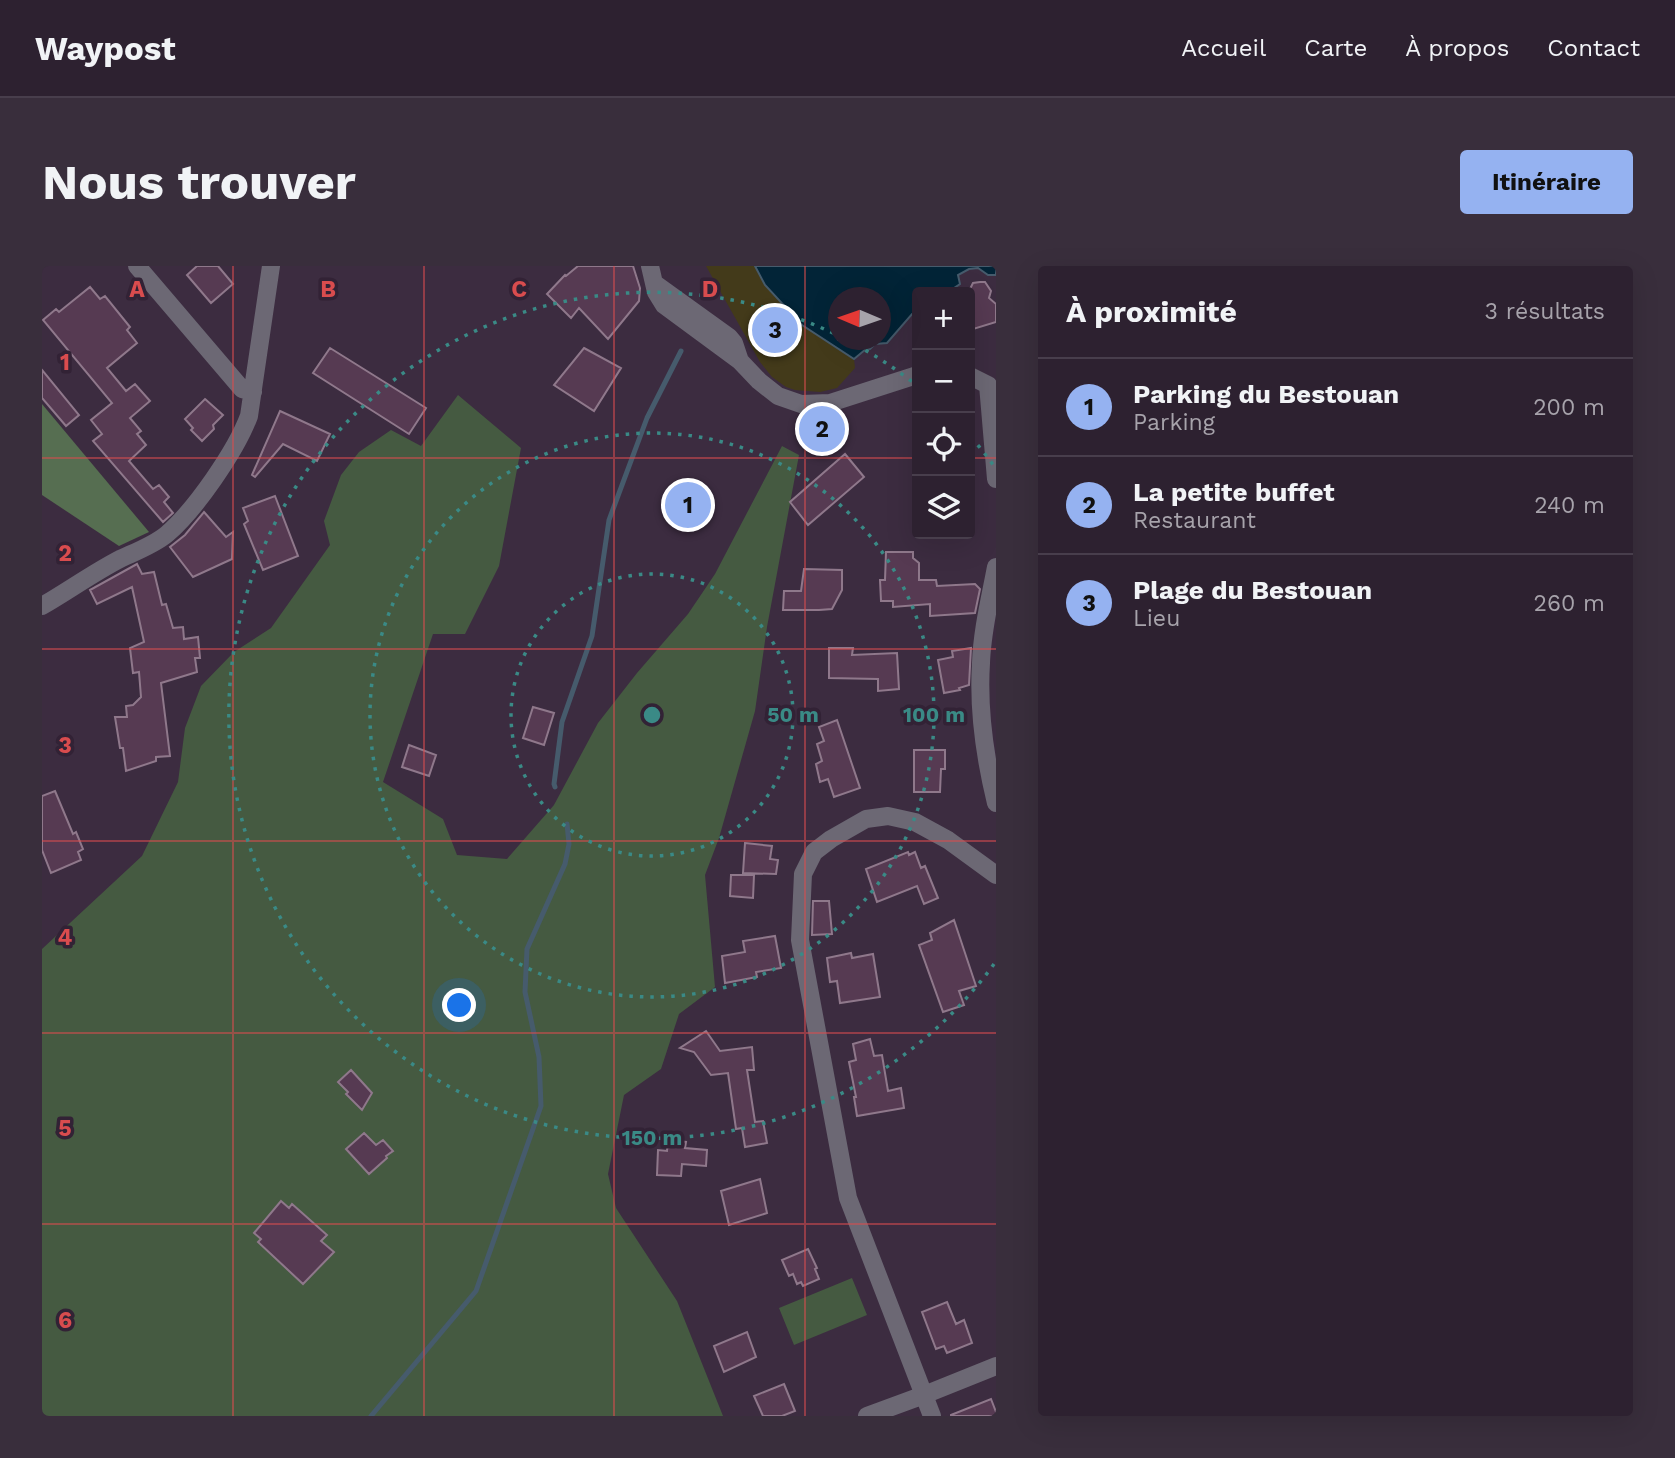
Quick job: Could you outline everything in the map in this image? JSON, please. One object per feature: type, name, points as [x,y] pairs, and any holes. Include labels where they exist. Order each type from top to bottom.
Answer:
[{"type":"street","points":[[138,266],[242,389],[253,392]]},
{"type":"street","points":[[42,606],[166,535],[190,510],[240,439],[249,416],[271,266]]},
{"type":"street","points":[[652,275],[659,299],[664,305],[740,362],[778,396],[801,404],[830,403],[912,377]]},
{"type":"street","points":[[975,379],[992,390],[996,479]]},
{"type":"street","points":[[996,567],[985,622],[981,664],[982,722],[989,775],[996,803]]},
{"type":"street","points":[[932,1416],[848,1198],[800,940],[803,874],[814,852],[831,839],[866,818],[888,816],[915,822],[948,840],[996,875]]},
{"type":"street","points":[[867,1416],[996,1366]]},
{"type":"green space","points":[[458,395],[521,448],[499,566],[465,634],[433,634],[383,782],[443,819],[457,855],[507,859],[554,805],[598,723],[688,614],[715,574],[782,446],[799,455],[767,627],[755,711],[719,838],[705,875],[715,987],[679,1014],[661,1069],[624,1095],[608,1174],[616,1208],[677,1301],[723,1416],[42,1416],[42,949],[142,856],[178,782],[185,728],[201,686],[234,652],[271,628],[330,545],[324,521],[341,475],[359,452],[391,430],[421,446]]},
{"type":"green space","points":[[42,404],[149,532],[119,546],[42,495]]},
{"type":"green space","points":[[852,1278],[867,1315],[794,1345],[779,1308]]},
{"type":"sand","points":[[706,266],[755,266],[765,285],[802,325],[828,342],[828,350],[840,350],[854,359],[855,368],[837,388],[820,392],[786,387],[772,377],[760,362]]},
{"type":"water","points":[[755,266],[996,266],[996,275],[988,275],[978,268],[969,269],[958,275],[960,284],[956,287],[912,287],[912,314],[891,338],[891,287],[828,287],[828,342],[802,325],[765,285]]},
{"type":"water","points":[[840,350],[865,350],[854,359]]},
{"type":"building","points":[[197,266],[218,266],[233,284],[211,303],[187,275]]},
{"type":"building","points":[[578,266],[633,266],[640,288],[639,301],[608,339],[579,308],[571,318],[547,294]]},
{"type":"building","points":[[985,282],[991,291],[989,298],[996,304],[996,322],[975,328],[975,287],[971,287],[973,283]]},
{"type":"building","points":[[90,287],[100,299],[105,296],[130,327],[127,330],[137,343],[107,368],[126,391],[135,384],[150,401],[130,418],[141,431],[137,434],[146,445],[129,461],[153,489],[159,485],[169,497],[164,502],[173,513],[163,522],[93,441],[102,434],[91,420],[112,403],[43,320],[56,309],[59,312]]},
{"type":"building","points":[[330,348],[426,408],[409,434],[313,373]]},
{"type":"building","points":[[584,348],[621,368],[594,411],[554,385]]},
{"type":"building","points":[[42,370],[79,415],[66,426],[42,398]]},
{"type":"building","points":[[205,399],[223,415],[202,441],[185,419]]},
{"type":"building","points":[[280,411],[330,434],[317,461],[283,444],[255,477],[252,475]]},
{"type":"building","points":[[845,454],[864,477],[808,525],[790,502]]},
{"type":"building","points":[[275,496],[298,556],[263,570],[244,524],[248,521],[243,508]]},
{"type":"building","points":[[204,512],[226,537],[233,532],[232,559],[193,577],[170,547],[185,535]]},
{"type":"building","points":[[886,552],[913,552],[913,558],[919,563],[919,580],[936,580],[937,586],[975,584],[980,589],[975,613],[930,616],[930,604],[893,607],[893,601],[881,601],[880,580],[885,580]]},
{"type":"building","points":[[137,564],[142,574],[154,572],[162,605],[166,604],[173,628],[183,627],[184,639],[198,637],[200,658],[195,658],[197,672],[161,683],[170,756],[156,757],[156,761],[126,771],[115,717],[127,717],[126,706],[133,705],[141,697],[139,672],[133,673],[130,648],[144,642],[132,587],[97,604],[90,590]]},
{"type":"building","points":[[804,569],[842,570],[842,590],[832,609],[783,610],[784,591],[801,591]]},
{"type":"building","points":[[829,648],[853,648],[852,655],[897,653],[899,689],[878,691],[878,679],[829,678]]},
{"type":"building","points":[[971,648],[969,685],[944,693],[938,660],[953,657],[952,651]]},
{"type":"building","points":[[533,707],[554,713],[544,745],[523,738]]},
{"type":"building","points":[[837,720],[860,788],[834,797],[828,779],[820,782],[816,764],[822,761],[817,744],[824,741],[819,727]]},
{"type":"building","points":[[409,745],[436,755],[429,776],[402,767]]},
{"type":"building","points":[[914,750],[945,750],[945,769],[941,769],[940,792],[914,792]]},
{"type":"building","points":[[55,791],[73,834],[76,832],[83,849],[78,852],[81,860],[51,873],[42,850],[42,796]]},
{"type":"building","points":[[745,843],[772,846],[770,859],[778,860],[776,874],[743,873]]},
{"type":"building","points":[[908,852],[909,855],[915,852],[921,868],[925,866],[938,898],[924,904],[917,886],[877,902],[866,869]]},
{"type":"building","points":[[731,875],[754,875],[753,898],[730,896]]},
{"type":"building","points":[[813,901],[829,901],[832,934],[812,935]]},
{"type":"building","points":[[954,920],[976,986],[959,991],[964,1005],[943,1012],[919,945],[932,940],[930,933]]},
{"type":"building","points":[[775,936],[781,968],[756,972],[757,977],[725,983],[722,956],[745,952],[743,941]]},
{"type":"building","points":[[851,953],[852,958],[873,954],[880,997],[840,1003],[837,981],[830,982],[827,958]]},
{"type":"building","points":[[706,1031],[720,1051],[752,1047],[754,1070],[747,1070],[755,1122],[763,1121],[767,1143],[745,1147],[742,1128],[736,1129],[728,1073],[711,1075],[694,1052],[680,1048]]},
{"type":"building","points":[[870,1039],[874,1056],[882,1055],[888,1091],[901,1088],[904,1108],[857,1116],[849,1062],[856,1060],[853,1044]]},
{"type":"building","points":[[351,1070],[372,1093],[362,1110],[338,1082]]},
{"type":"building","points":[[364,1133],[376,1145],[383,1140],[393,1151],[369,1174],[346,1149]]},
{"type":"building","points":[[668,1140],[686,1142],[685,1148],[707,1150],[706,1166],[682,1164],[681,1176],[657,1175],[658,1150],[667,1151]]},
{"type":"building","points":[[760,1179],[767,1213],[729,1225],[721,1191]]},
{"type":"building","points":[[281,1201],[289,1208],[292,1204],[327,1235],[321,1241],[334,1252],[303,1284],[258,1242],[261,1239],[254,1233]]},
{"type":"building","points":[[808,1249],[819,1279],[803,1286],[801,1282],[797,1284],[793,1274],[789,1276],[782,1260]]},
{"type":"building","points":[[947,1302],[956,1324],[964,1320],[972,1343],[947,1353],[944,1346],[936,1349],[922,1312]]},
{"type":"building","points":[[747,1332],[756,1357],[724,1372],[714,1346]]},
{"type":"building","points":[[784,1384],[795,1411],[782,1416],[763,1416],[754,1396]]},
{"type":"building","points":[[991,1399],[996,1416],[951,1416],[951,1415]]},
{"type":"waterway","points":[[555,787],[562,722],[592,636],[609,520],[647,418],[681,351]]},
{"type":"waterway","points":[[371,1416],[476,1291],[541,1106],[539,1057],[525,992],[527,949],[565,864],[569,844],[567,824]]},
{"type":"place","name":"Plage du Bestouan","points":[[775,330]]},
{"type":"place","name":"La petite buffet","points":[[822,429]]},
{"type":"place","name":"Parking du Bestouan","points":[[688,505]]}]
